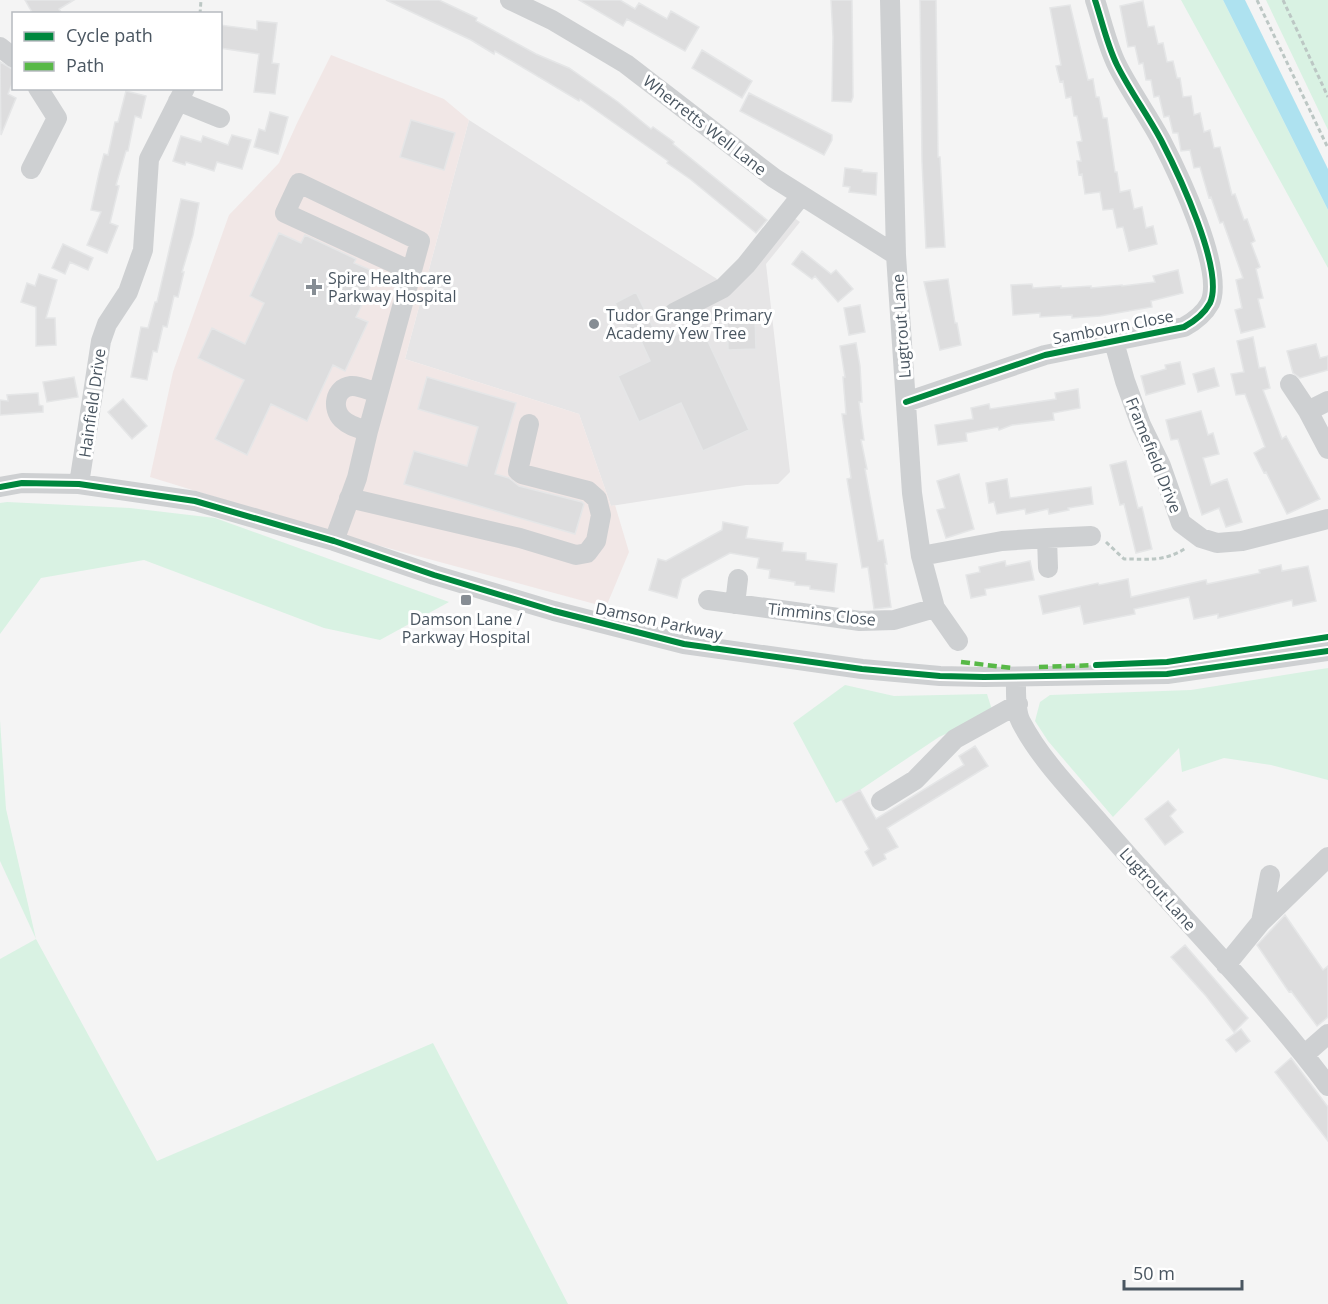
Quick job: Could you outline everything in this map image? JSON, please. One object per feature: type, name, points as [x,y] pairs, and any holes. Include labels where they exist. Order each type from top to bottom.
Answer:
[{"type":"street","name":"Wherretts Well Lane","points":[[510,0],[552,20],[626,64],[774,178],[896,255]]},
{"type":"street","name":"Lugtrout Lane","points":[[891,0],[896,255],[912,493],[921,556],[935,608],[958,641]]},
{"type":"street","name":"Sambourn Close","points":[[906,402],[1045,355],[1184,327],[1201,316],[1210,302],[1213,286],[1211,262],[1188,198],[1161,140],[1115,62],[1095,0]]},
{"type":"street","points":[[0,47],[12,56]]},
{"type":"street","points":[[32,169],[57,118],[39,90]]},
{"type":"street","points":[[182,95],[220,118]]},
{"type":"street","name":"Hainfield Drive","points":[[79,484],[100,341],[107,324],[128,292],[143,250],[149,159],[182,95]]},
{"type":"street","points":[[334,541],[357,478],[420,241],[299,183],[285,213],[411,272]]},
{"type":"street","points":[[674,313],[723,288],[746,265],[801,196]]},
{"type":"street","name":"Framefield Drive","points":[[1114,342],[1125,381],[1161,466],[1181,523],[1201,538]]},
{"type":"street","points":[[1290,384],[1308,411],[1328,449]]},
{"type":"street","points":[[368,431],[343,420],[337,414],[336,402],[343,389],[351,386],[378,393]]},
{"type":"street","points":[[1308,411],[1328,401]]},
{"type":"street","points":[[349,498],[529,540],[576,555],[587,553],[596,541],[601,515],[597,499],[588,491],[518,471],[529,424]]},
{"type":"street","name":"Damson Parkway","points":[[0,488],[22,483],[79,484],[195,501],[334,541],[434,575],[554,611],[684,644],[862,669],[940,676],[1016,678],[1167,674],[1328,651]]},
{"type":"street","points":[[1201,538],[1217,543],[1242,541],[1328,519]]},
{"type":"street","points":[[921,556],[1002,541],[1091,536]]},
{"type":"street","points":[[1047,538],[1048,567]]},
{"type":"street","points":[[735,604],[738,579]]},
{"type":"street","name":"Timmins Close","points":[[708,600],[860,621],[894,620],[935,608]]},
{"type":"street","name":"Lugtrout Lane","points":[[1016,678],[1019,719],[1037,749],[1159,891],[1260,1001],[1328,1086]]},
{"type":"street","points":[[881,801],[915,780],[955,739],[1018,704]]},
{"type":"street","points":[[1226,964],[1261,922],[1328,857]]},
{"type":"street","points":[[1261,922],[1270,875]]},
{"type":"street","points":[[1304,1054],[1328,1034]]},
{"type":"path","points":[[1257,0],[1328,148]]},
{"type":"path","points":[[1283,0],[1328,97]]},
{"type":"path","points":[[1091,536],[1100,537],[1124,559],[1160,559],[1173,556],[1201,538]]},
{"type":"shaded area","name":"Spire Healthcare Parkway Hospital","points":[[331,55],[444,99],[469,120],[405,359],[579,414],[611,506],[615,505],[629,552],[606,607],[336,534],[150,477],[173,372],[229,215],[279,163]]},
{"type":"shaded area","name":"Tudor Grange Primary Academy Yew Tree","points":[[469,120],[731,288],[789,214],[800,222],[766,264],[790,472],[778,484],[746,485],[611,506],[579,414],[405,359]]},
{"type":"green space","points":[[1181,0],[1223,0],[1328,210],[1328,268]]},
{"type":"green space","points":[[1266,0],[1328,0],[1328,130]]},
{"type":"green space","points":[[0,503],[130,508],[215,518],[449,602],[380,640],[324,628],[144,560],[41,578],[0,634]]},
{"type":"green space","points":[[1328,668],[1328,780],[1271,765],[1224,758],[1182,772],[1179,748],[1113,817],[1048,741],[1035,721],[1040,702],[1050,695],[1191,690]]},
{"type":"green space","points":[[845,685],[894,696],[987,694],[993,713],[939,737],[860,790],[836,803],[793,723]]},
{"type":"green space","points":[[0,720],[6,809],[36,939],[0,861]]},
{"type":"green space","points":[[36,939],[157,1161],[433,1043],[568,1304],[0,1304],[0,959]]},
{"type":"water","points":[[1223,0],[1245,0],[1328,169],[1328,210]]},
{"type":"building","points":[[25,0],[74,0],[59,9],[61,12],[32,12]]},
{"type":"building","points":[[386,0],[439,0],[477,18],[476,21],[536,54],[569,68],[618,102],[651,129],[653,127],[674,142],[673,144],[767,220],[756,233],[667,163],[668,161],[580,99],[579,101],[495,51],[494,54],[471,40]]},
{"type":"building","points":[[579,0],[620,0],[635,9],[639,3],[667,19],[671,11],[699,27],[685,51],[627,19],[623,26]]},
{"type":"building","points":[[831,0],[852,0],[853,97],[851,102],[832,101]]},
{"type":"building","points":[[920,0],[936,0],[938,157],[940,157],[945,247],[926,248],[922,161]]},
{"type":"building","points":[[1143,1],[1148,27],[1154,26],[1158,44],[1163,43],[1167,62],[1173,61],[1177,78],[1180,78],[1183,97],[1191,96],[1194,115],[1200,113],[1204,132],[1210,130],[1214,148],[1220,147],[1232,195],[1235,194],[1244,220],[1247,219],[1255,241],[1251,243],[1260,267],[1256,269],[1263,298],[1258,299],[1265,327],[1241,333],[1235,310],[1242,308],[1236,280],[1243,278],[1223,222],[1220,223],[1211,197],[1209,198],[1200,167],[1194,168],[1190,150],[1181,151],[1178,133],[1173,133],[1169,116],[1164,117],[1159,96],[1154,97],[1151,80],[1146,80],[1143,63],[1139,64],[1135,46],[1128,47],[1120,6]]},
{"type":"building","points":[[1070,5],[1088,80],[1093,79],[1103,118],[1107,118],[1120,192],[1130,190],[1134,209],[1142,207],[1146,228],[1153,226],[1157,244],[1129,251],[1123,227],[1117,228],[1113,209],[1103,210],[1100,192],[1085,194],[1077,161],[1081,161],[1077,142],[1082,141],[1071,97],[1066,98],[1063,81],[1060,82],[1056,66],[1061,65],[1050,8]]},
{"type":"building","points":[[257,21],[277,23],[272,63],[279,64],[275,94],[254,92],[259,54],[222,48],[222,25],[257,30]]},
{"type":"building","points":[[702,50],[752,81],[742,98],[692,68]]},
{"type":"building","points":[[0,62],[12,69],[12,84],[8,94],[16,98],[1,135]]},
{"type":"building","points":[[126,91],[146,96],[141,118],[135,116],[128,151],[126,151],[116,185],[119,186],[110,223],[118,226],[107,253],[87,245],[101,212],[91,210],[104,154],[108,155],[115,122],[118,122]]},
{"type":"building","points":[[749,93],[832,135],[832,140],[824,155],[740,111]]},
{"type":"building","points":[[270,112],[288,117],[278,154],[254,147],[259,129],[265,131]]},
{"type":"building","points":[[411,120],[455,133],[444,170],[400,157]]},
{"type":"building","points":[[232,135],[251,140],[242,169],[217,162],[214,171],[186,162],[185,165],[173,161],[181,136],[201,142],[203,136],[228,145]]},
{"type":"building","points":[[845,168],[877,173],[876,195],[849,192],[850,187],[843,186]]},
{"type":"building","points":[[181,199],[199,203],[178,297],[174,296],[167,327],[163,326],[157,352],[153,351],[147,380],[131,377],[141,327],[148,328],[155,302],[157,302]]},
{"type":"building","points":[[279,233],[301,243],[305,235],[356,259],[354,263],[377,273],[356,317],[368,322],[345,371],[333,365],[307,421],[271,404],[247,455],[215,439],[244,380],[198,358],[212,328],[245,344],[264,303],[250,296]]},
{"type":"building","points":[[63,244],[93,258],[88,270],[70,262],[65,274],[52,268]]},
{"type":"building","points":[[802,251],[831,274],[836,270],[853,289],[838,302],[815,276],[812,279],[792,264]]},
{"type":"building","points":[[1178,270],[1183,293],[1151,301],[1152,307],[1100,316],[1072,318],[1072,315],[1040,317],[1040,313],[1013,315],[1011,285],[1032,284],[1033,288],[1122,286],[1155,282],[1153,276]]},
{"type":"building","points":[[39,274],[57,280],[46,318],[55,318],[56,345],[36,346],[36,307],[21,302],[27,283],[35,286]]},
{"type":"building","points":[[948,279],[961,345],[940,350],[924,282]]},
{"type":"building","points":[[636,292],[660,342],[700,324],[749,430],[703,451],[681,403],[639,422],[618,376],[650,361],[640,339],[634,342],[615,303]]},
{"type":"building","points":[[860,305],[865,332],[849,335],[844,308]]},
{"type":"building","points":[[755,316],[756,349],[728,350],[727,317]]},
{"type":"building","points":[[1253,337],[1259,368],[1265,367],[1270,388],[1263,390],[1282,439],[1286,436],[1320,499],[1287,514],[1254,453],[1265,447],[1245,394],[1236,395],[1231,374],[1244,372],[1237,341]]},
{"type":"building","points":[[856,343],[860,366],[862,402],[859,402],[864,440],[861,440],[878,541],[883,540],[891,607],[874,609],[868,567],[862,568],[847,479],[851,478],[842,414],[846,414],[843,377],[845,377],[840,346]]},
{"type":"building","points":[[1316,344],[1320,358],[1328,356],[1328,370],[1300,378],[1293,373],[1287,351]]},
{"type":"building","points":[[1180,362],[1185,384],[1146,395],[1141,376],[1166,369],[1165,365]]},
{"type":"building","points":[[1214,368],[1219,386],[1198,392],[1193,374]]},
{"type":"building","points":[[74,377],[78,397],[47,402],[43,382]]},
{"type":"building","points":[[427,377],[516,403],[495,474],[509,478],[519,486],[582,502],[584,504],[575,534],[404,484],[414,451],[467,466],[478,427],[418,409]]},
{"type":"building","points":[[1078,389],[1080,408],[1053,413],[1054,420],[1012,425],[999,430],[998,427],[966,433],[967,441],[938,445],[935,425],[973,419],[971,408],[989,404],[990,409],[1056,399],[1055,393]]},
{"type":"building","points":[[38,393],[39,405],[43,406],[43,412],[0,415],[0,400],[8,401],[7,395]]},
{"type":"building","points":[[123,399],[147,426],[132,439],[108,412]]},
{"type":"building","points":[[1201,411],[1208,435],[1213,433],[1219,454],[1203,458],[1211,485],[1227,479],[1242,522],[1226,527],[1219,508],[1202,515],[1178,439],[1171,440],[1166,420]]},
{"type":"building","points":[[1126,461],[1138,508],[1142,507],[1152,549],[1136,553],[1124,504],[1120,505],[1110,465]]},
{"type":"building","points":[[959,474],[974,529],[946,538],[937,510],[945,508],[937,481]]},
{"type":"building","points":[[1007,479],[1010,498],[1091,487],[1093,504],[1049,514],[1048,509],[1026,514],[1025,509],[997,514],[994,502],[989,503],[986,483]]},
{"type":"building","points":[[723,522],[748,527],[746,538],[783,543],[782,551],[806,553],[806,560],[837,564],[834,592],[810,589],[810,586],[795,585],[795,582],[769,578],[770,570],[757,568],[759,558],[730,553],[682,579],[677,598],[649,590],[658,559],[666,561],[722,530]]},
{"type":"building","points":[[1005,561],[1006,566],[1030,561],[1034,580],[985,589],[986,595],[971,598],[966,575],[980,572],[979,567]]},
{"type":"building","points":[[1281,565],[1282,571],[1308,566],[1316,601],[1293,606],[1292,600],[1218,618],[1218,614],[1194,619],[1189,597],[1134,609],[1135,614],[1084,624],[1080,606],[1043,614],[1039,596],[1128,579],[1131,597],[1206,580],[1207,584],[1260,573],[1259,570]]},
{"type":"building","points":[[975,746],[988,766],[887,828],[898,847],[884,854],[886,859],[873,866],[865,852],[869,849],[842,800],[860,790],[876,819],[964,765],[959,756]]},
{"type":"building","points":[[1168,801],[1176,810],[1170,816],[1183,832],[1165,845],[1145,819]]},
{"type":"building","points":[[1285,915],[1323,970],[1328,966],[1328,1017],[1317,1026],[1291,991],[1289,992],[1257,945]]},
{"type":"building","points":[[1185,945],[1248,1018],[1234,1032],[1171,957]]},
{"type":"building","points":[[1241,1029],[1250,1041],[1236,1052],[1226,1040]]},
{"type":"building","points":[[1291,1058],[1328,1107],[1328,1141],[1275,1072]]},
{"type":"marked path","points":[[961,662],[1012,668]]},
{"type":"marked path","points":[[1039,667],[1099,665]]},
{"type":"cycle path","points":[[906,402],[1045,355],[1184,327],[1199,317],[1210,303],[1213,288],[1211,268],[1197,221],[1161,140],[1117,65],[1095,0]]},
{"type":"cycle path","points":[[0,487],[22,483],[79,484],[195,501],[334,541],[434,575],[554,611],[684,644],[862,669],[940,676],[984,677],[1167,674],[1328,651]]},
{"type":"cycle path","points":[[1096,665],[1167,662],[1328,637]]},
{"type":"place","name":"Spire Healthcare Parkway Hospital","points":[[314,287]]},
{"type":"place","name":"Tudor Grange Primary Academy Yew Tree","points":[[594,324]]},
{"type":"place","name":"Damson Lane / Parkway Hospital","points":[[466,600]]}]
